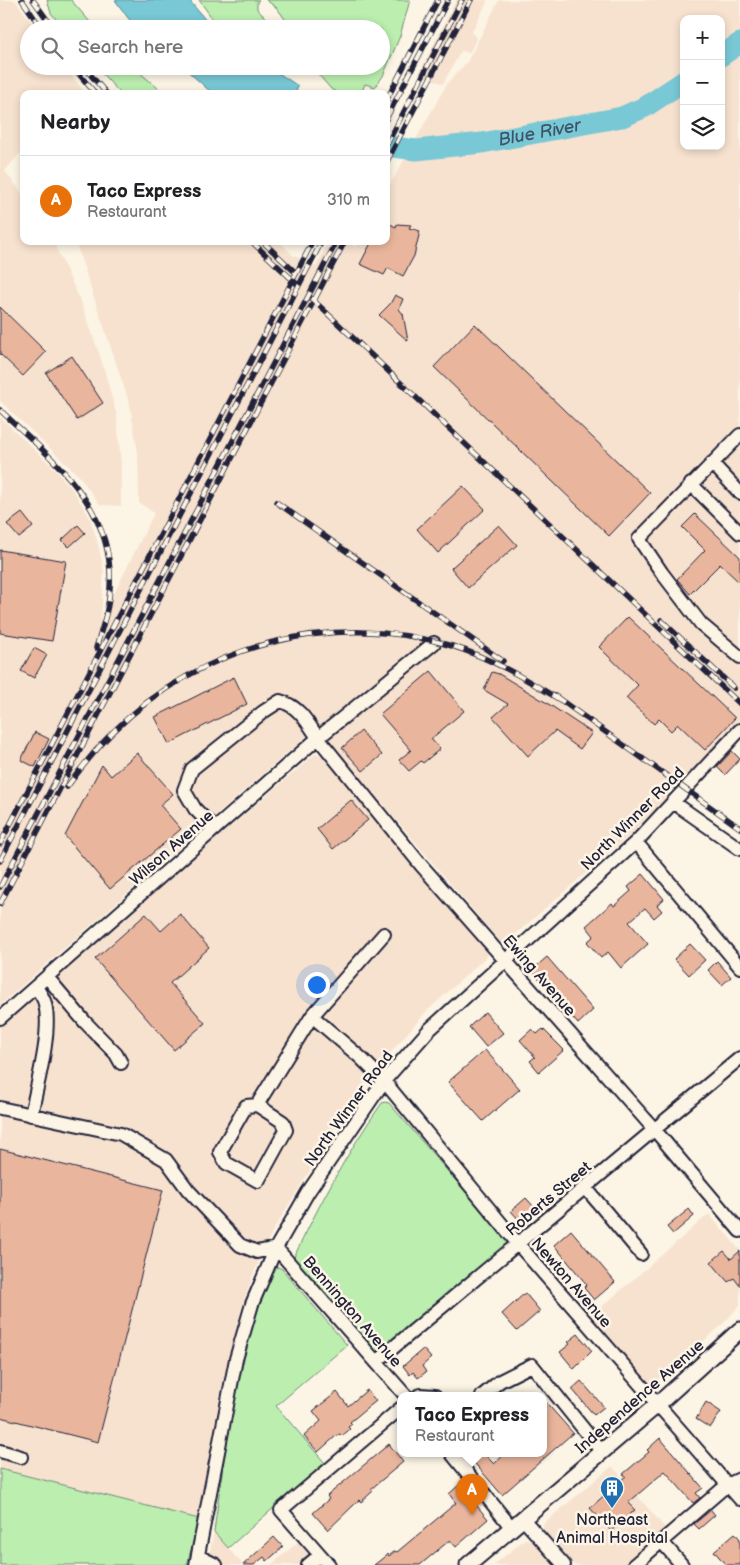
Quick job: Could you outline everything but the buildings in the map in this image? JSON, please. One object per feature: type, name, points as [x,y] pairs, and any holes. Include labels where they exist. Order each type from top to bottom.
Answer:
[{"type":"main road","name":"Independence Avenue","points":[[468,1565],[657,1405],[740,1330]]},
{"type":"street","points":[[737,443],[712,463],[639,539],[701,624],[740,657]]},
{"type":"street","points":[[712,463],[740,493]]},
{"type":"street","points":[[691,484],[740,533]]},
{"type":"street","name":"Wilson Avenue","points":[[0,1018],[318,738],[434,643]]},
{"type":"street","name":"Ewing Avenue","points":[[215,829],[195,809],[184,790],[192,769],[263,712],[280,701],[290,704],[304,716],[318,738],[421,865],[654,1129],[740,1231]]},
{"type":"street","name":"North Winner Road","points":[[197,1560],[236,1359],[252,1304],[276,1248],[308,1192],[384,1081],[429,1030],[636,842],[740,730]]},
{"type":"street","points":[[673,802],[740,849]]},
{"type":"street","points":[[636,842],[740,967]]},
{"type":"street","points":[[257,1105],[312,1016],[384,934]]},
{"type":"street","points":[[47,977],[85,1022],[116,1054],[121,1063]]},
{"type":"street","points":[[32,1115],[45,1042],[46,1021],[46,1004],[36,987]]},
{"type":"street","name":"Newton Avenue","points":[[312,1016],[361,1058],[384,1081],[518,1244],[740,1499]]},
{"type":"street","name":"Roberts Street","points":[[376,1362],[740,1058]]},
{"type":"street","points":[[257,1105],[283,1122],[286,1130],[258,1181],[226,1163],[220,1152],[246,1106],[257,1105]]},
{"type":"street","points":[[0,1108],[121,1134],[166,1160],[188,1190],[240,1245],[257,1252],[276,1248]]},
{"type":"street","points":[[585,1187],[641,1254]]},
{"type":"street","name":"Bennington Avenue","points":[[276,1248],[402,1392]]},
{"type":"street","points":[[487,1392],[500,1381],[532,1365],[602,1452]]},
{"type":"street","points":[[308,1565],[324,1560],[281,1510],[397,1411]]},
{"type":"street","points":[[0,1451],[20,1457]]},
{"type":"street","points":[[455,1457],[517,1523],[564,1565]]},
{"type":"street","points":[[634,1565],[727,1485],[740,1479]]},
{"type":"street","points":[[662,1542],[682,1565]]},
{"type":"street","points":[[197,1560],[216,1565]]},
{"type":"shaded area","points":[[0,0],[15,0],[29,20],[20,20],[20,75],[71,75],[83,90],[20,90],[20,153],[5,171],[20,191],[20,245],[55,245],[81,302],[102,362],[117,416],[121,464],[121,506],[100,505],[80,477],[0,401]]},
{"type":"shaded area","points":[[456,0],[488,0],[472,32],[477,38],[469,53],[461,51],[443,84],[419,74]]},
{"type":"shaded area","points":[[499,0],[740,0],[740,719],[636,829],[509,940],[501,943],[317,727],[0,1005],[0,417],[56,470],[72,489],[89,516],[104,571],[101,620],[154,513],[139,503],[138,454],[130,405],[76,245],[283,245],[293,255],[316,266],[327,245],[352,245],[356,247],[357,245],[390,245],[390,185],[448,82],[467,62]]},
{"type":"shaded area","points":[[316,753],[323,756],[486,949],[487,956],[426,1012],[369,1077],[271,1234],[242,1306],[222,1387],[199,1519],[0,1469],[0,1025]]},
{"type":"shaded area","points":[[709,1214],[740,1250],[740,1305],[722,1325],[655,1383],[649,1383],[591,1316]]},
{"type":"shaded area","points":[[612,1466],[673,1537],[640,1565],[574,1565],[543,1530],[543,1524]]},
{"type":"shaded area","points":[[214,1532],[228,1548],[243,1565],[207,1565]]},
{"type":"shaded area","points":[[525,1539],[531,1540],[553,1565],[494,1565]]},
{"type":"shaded area","points":[[298,1542],[318,1565],[271,1565]]},
{"type":"green space","points":[[47,0],[71,0],[88,20],[57,20],[51,13]]},
{"type":"green space","points":[[199,0],[259,0],[257,2],[257,9],[267,20],[213,20]]},
{"type":"green space","points":[[266,0],[410,0],[400,36],[390,60],[390,20],[286,20],[277,8]]},
{"type":"green space","points":[[103,75],[143,75],[160,90],[117,90]]},
{"type":"green space","points":[[319,75],[383,75],[375,87],[365,84],[363,90],[331,89]]},
{"type":"green space","points":[[382,1103],[389,1103],[506,1239],[507,1243],[376,1354],[293,1259],[345,1160]]},
{"type":"green space","points":[[278,1267],[282,1269],[347,1345],[276,1406],[325,1463],[228,1548],[214,1532],[231,1416],[251,1331],[264,1288],[268,1277]]},
{"type":"green space","points":[[0,1469],[199,1519],[187,1565],[0,1565]]},
{"type":"water","points":[[115,0],[189,0],[206,20],[130,20]]},
{"type":"water","points":[[192,75],[282,75],[298,86],[296,90],[209,90]]},
{"type":"waterway","name":"Blue River","points":[[725,53],[740,43]]},
{"type":"waterway","name":"Blue River","points":[[390,147],[416,150],[482,143],[622,117],[645,107],[680,84]]},
{"type":"railway","points":[[22,0],[36,20]]},
{"type":"railway","points":[[33,0],[47,20]]},
{"type":"railway","points":[[390,93],[438,0]]},
{"type":"railway","points":[[390,111],[448,0]]},
{"type":"railway","points":[[390,138],[462,0]]},
{"type":"railway","points":[[390,155],[471,0]]},
{"type":"railway","points":[[80,75],[93,90]]},
{"type":"railway","points":[[91,75],[104,90]]},
{"type":"railway","points":[[255,245],[297,284]]},
{"type":"railway","points":[[266,245],[295,272]]},
{"type":"railway","points":[[0,844],[311,245]]},
{"type":"railway","points":[[0,861],[320,245]]},
{"type":"railway","points":[[0,887],[335,245]]},
{"type":"railway","points":[[0,904],[343,245]]},
{"type":"railway","points":[[311,298],[740,704]]},
{"type":"railway","points":[[0,410],[77,487],[91,509],[102,533],[109,559],[110,588],[107,611],[96,648]]},
{"type":"railway","points":[[276,502],[503,661]]},
{"type":"railway","points":[[661,620],[734,688]]},
{"type":"railway","points":[[67,787],[113,732],[148,702],[187,676],[228,657],[271,642],[316,634],[362,632],[407,636],[452,646],[494,663],[560,700]]},
{"type":"railway","points":[[555,696],[740,828]]},
{"type":"place","name":"Northeast Animal Hospital","points":[[612,1509]]},
{"type":"place","name":"Taco Express","points":[[472,1515]]}]
